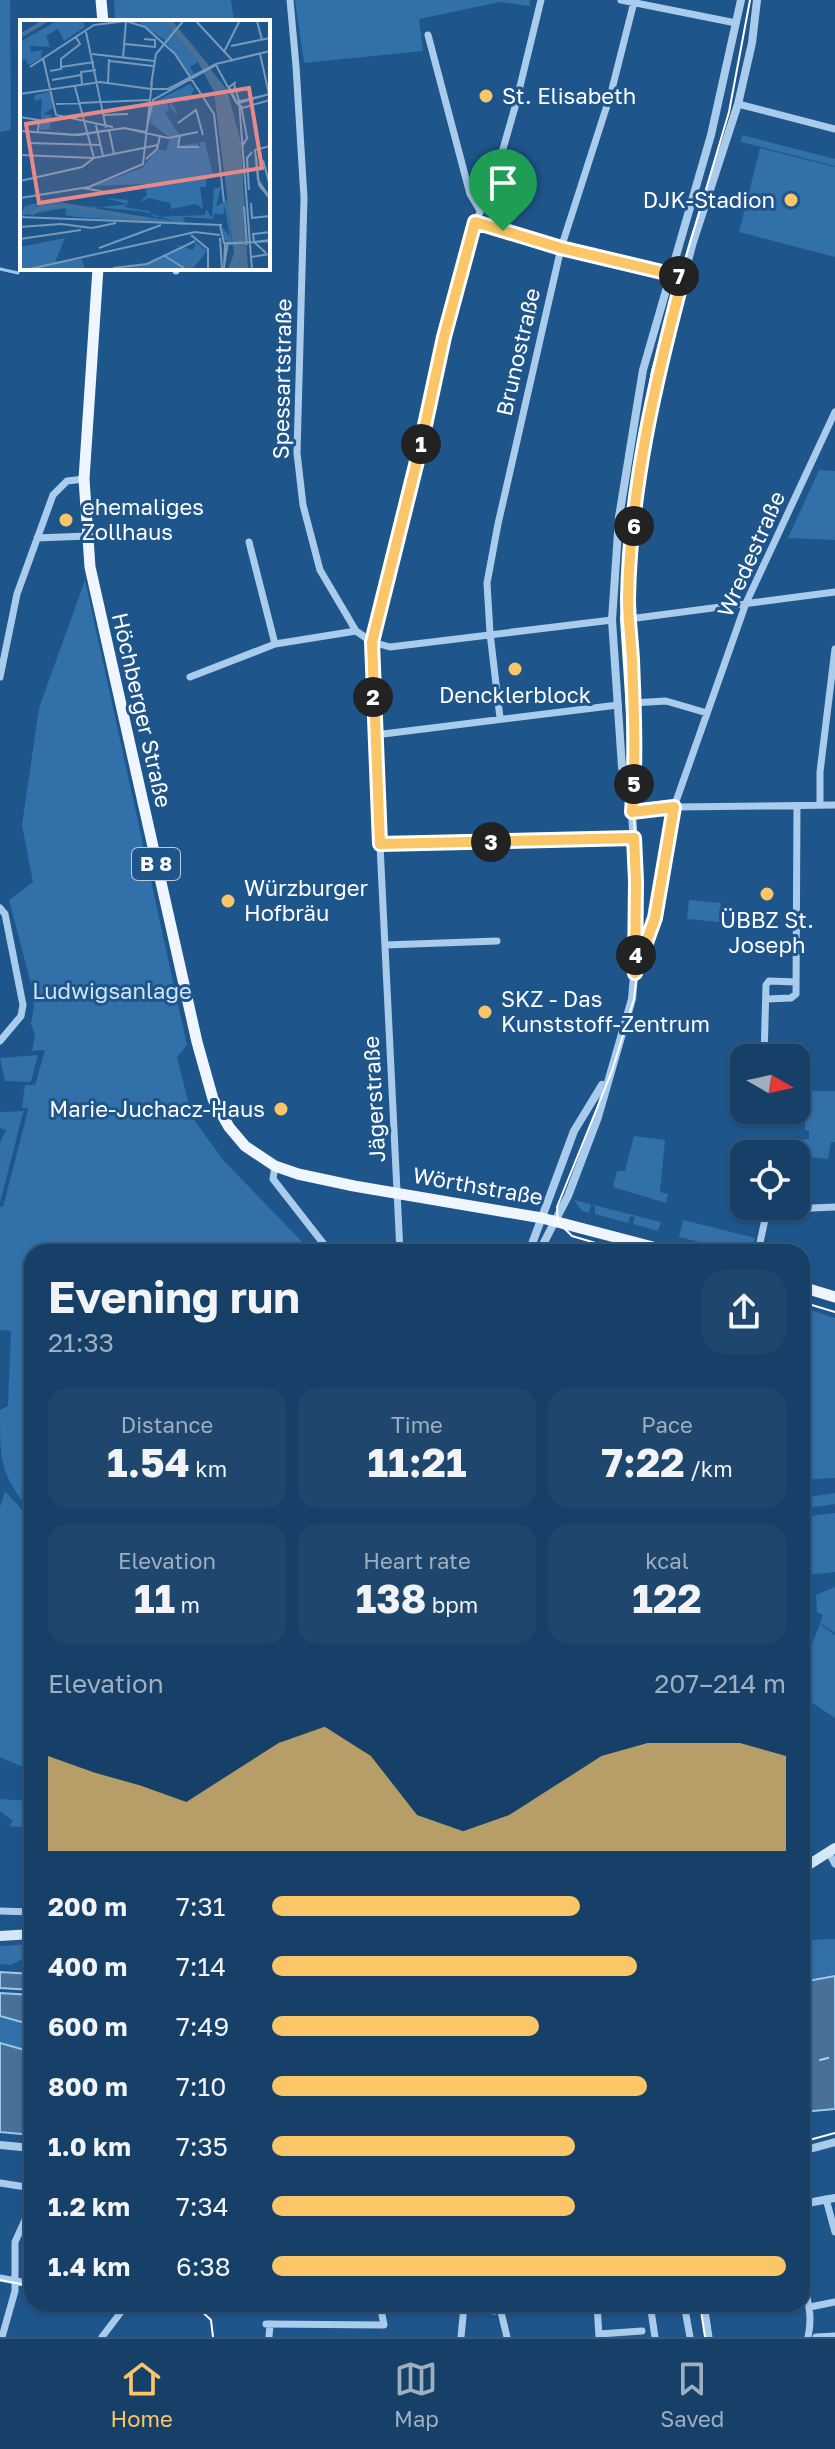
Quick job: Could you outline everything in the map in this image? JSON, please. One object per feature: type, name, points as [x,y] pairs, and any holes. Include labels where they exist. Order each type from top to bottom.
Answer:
[{"type":"main road","points":[[101,0],[103,20]]},
{"type":"main road","name":"Höchberger Straße","points":[[98,270],[84,479],[87,536],[98,610],[206,1077],[217,1109],[229,1127],[245,1146],[275,1166]]},
{"type":"main road","name":"Wörthstraße","points":[[275,1166],[298,1174],[542,1218],[642,1244]]},
{"type":"main road","points":[[810,1289],[835,1297]]},
{"type":"main road","points":[[810,1864],[832,1851]]},
{"type":"main road","points":[[0,1936],[24,1934]]},
{"type":"street","name":"Spessartstraße","points":[[290,0],[304,198],[299,467],[303,505],[316,562],[356,631],[372,642]]},
{"type":"street","name":"Jägerstraße","points":[[399,1244],[372,642],[444,337],[479,209],[501,157],[541,0]]},
{"type":"street","points":[[621,0],[736,23]]},
{"type":"street","points":[[543,1244],[568,1196],[598,1117],[626,1023],[635,973],[634,838],[622,767],[612,620],[619,517],[649,346],[711,135],[741,0]]},
{"type":"street","points":[[632,812],[636,767],[629,619],[630,569],[640,476],[658,371],[683,277],[738,104],[752,43],[757,0]]},
{"type":"street","name":"Brunostraße","points":[[500,718],[487,583],[498,524],[561,248],[611,93],[634,2]]},
{"type":"street","points":[[428,35],[470,194],[479,209]]},
{"type":"street","points":[[738,104],[835,129]]},
{"type":"street","points":[[475,222],[561,248],[683,277]]},
{"type":"street","name":"Wredestraße","points":[[635,973],[655,918],[674,807],[746,603],[835,412]]},
{"type":"street","points":[[0,677],[17,594],[53,495],[60,485],[74,479],[84,479]]},
{"type":"street","points":[[37,538],[87,536]]},
{"type":"street","points":[[249,542],[275,644]]},
{"type":"street","points":[[372,642],[390,647],[835,593]]},
{"type":"street","points":[[190,677],[275,644],[356,631]]},
{"type":"street","points":[[820,805],[820,772],[835,649]]},
{"type":"street","points":[[375,735],[632,703],[666,701],[707,713]]},
{"type":"street","points":[[632,812],[674,807],[835,805]]},
{"type":"street","points":[[767,999],[791,998],[796,994],[797,806]]},
{"type":"street","points":[[380,844],[634,838]]},
{"type":"street","points":[[0,908],[5,914],[23,1005],[21,1016],[0,1041]]},
{"type":"street","points":[[385,945],[497,941]]},
{"type":"street","points":[[765,1044],[766,985],[769,981],[796,982]]},
{"type":"street","points":[[532,1244],[574,1131],[610,1069]]},
{"type":"street","points":[[275,1166],[273,1179],[324,1244]]},
{"type":"street","points":[[760,1244],[767,1210],[835,1207]]},
{"type":"street","points":[[832,1851],[835,1864]]},
{"type":"street","points":[[0,1911],[24,1912]]},
{"type":"street","points":[[810,2149],[835,2142]]},
{"type":"street","points":[[0,2145],[24,2147]]},
{"type":"street","points":[[0,2183],[24,2187]]},
{"type":"street","points":[[810,2202],[831,2198],[835,2232]]},
{"type":"street","points":[[2,2337],[15,2291],[15,2242],[24,2222]]},
{"type":"street","points":[[0,2278],[24,2283]]},
{"type":"street","points":[[808,2337],[810,2307],[835,2302]]},
{"type":"street","points":[[102,2337],[121,2312]]},
{"type":"street","points":[[269,2337],[268,2324],[384,2325],[382,2312]]},
{"type":"street","points":[[461,2337],[463,2312]]},
{"type":"street","points":[[501,2312],[507,2337]]},
{"type":"street","points":[[598,2312],[599,2336],[651,2332],[650,2312]]},
{"type":"street","points":[[685,2312],[690,2337]]},
{"type":"street","points":[[705,2312],[709,2337]]},
{"type":"street","points":[[293,2337],[294,2326]]},
{"type":"street","points":[[342,2326],[342,2337]]},
{"type":"street","points":[[816,2337],[835,2336]]},
{"type":"green space","points":[[0,0],[10,0],[11,122],[10,130],[0,132]]},
{"type":"green space","points":[[114,0],[231,0],[234,20],[115,20]]},
{"type":"green space","points":[[295,0],[530,0],[530,6],[500,2],[419,19],[423,51],[304,63]]},
{"type":"green space","points":[[742,135],[835,159],[835,166],[741,142]]},
{"type":"green space","name":"DJK-Stadion","points":[[760,148],[835,167],[835,257],[739,232]]},
{"type":"green space","points":[[819,470],[835,471],[835,540],[788,538]]},
{"type":"green space","name":"Ludwigsanlage","points":[[85,580],[187,1045],[177,1057],[192,1117],[224,1161],[304,1244],[24,1244],[24,1502],[8,1477],[0,1443],[0,1410],[8,1406],[11,1331],[0,1330],[0,1207],[3,1207],[26,1118],[28,1108],[22,1108],[25,1085],[35,1085],[45,1050],[32,1051],[35,1036],[31,1024],[34,1006],[32,988],[9,900],[33,882],[22,825],[39,708]]},
{"type":"green space","points":[[689,900],[721,903],[719,922],[687,919]]},
{"type":"green space","points":[[38,1055],[31,1082],[5,1081],[0,1058]]},
{"type":"green space","points":[[810,1091],[835,1091],[835,1142],[831,1142],[828,1159],[811,1157],[811,1202],[810,1140],[797,1140],[809,1139],[809,1130],[805,1130],[805,1124],[810,1124]]},
{"type":"green space","points":[[24,1111],[0,1203],[0,1143],[6,1130],[0,1128],[0,1112]]},
{"type":"green space","points":[[634,1136],[665,1140],[660,1192],[668,1194],[666,1203],[613,1187],[617,1171],[625,1171]]},
{"type":"green space","points":[[574,1200],[661,1222],[658,1231],[633,1224],[635,1217],[630,1216],[628,1223],[595,1214],[595,1206],[591,1205],[589,1213],[582,1211]]},
{"type":"green space","points":[[683,1220],[755,1238],[753,1244],[707,1244],[679,1237]]},
{"type":"green space","points":[[810,1310],[835,1318],[835,1478],[810,1480]]},
{"type":"green space","points":[[5,1491],[24,1512],[24,1768],[0,1757],[0,1507]]},
{"type":"green space","points":[[835,1493],[835,1504],[810,1508],[810,1497]]},
{"type":"green space","points":[[835,1513],[835,1572],[810,1575],[810,1516]]},
{"type":"green space","points":[[835,1587],[835,1633],[820,1623],[823,1615],[817,1612],[816,1595]]},
{"type":"green space","points":[[820,1624],[835,1635],[835,1718],[810,1701],[810,1649]]},
{"type":"green space","points":[[0,1799],[24,1800],[24,1827],[9,1826],[13,1821],[0,1811]]},
{"type":"green space","points":[[835,1939],[835,1976],[810,1981],[810,1940]]},
{"type":"green space","points":[[24,1944],[24,1958],[11,1965],[0,1964],[0,1946]]},
{"type":"green space","points":[[0,2016],[24,2023],[24,2050],[0,2043]]},
{"type":"shaded area","points":[[0,1972],[24,1974],[24,1990],[0,1988]]},
{"type":"shaded area","points":[[835,1976],[835,2109],[810,2111],[810,1981]]},
{"type":"shaded area","points":[[0,1993],[24,1994],[24,2023],[0,2016]]},
{"type":"shaded area","points":[[0,2043],[24,2050],[24,2134],[0,2132]]},
{"type":"waterway","points":[[0,269],[18,273]]},
{"type":"ferry route","points":[[810,2063],[835,2056]]},
{"type":"tram line","points":[[599,1244],[572,1236],[558,1222],[557,1207],[612,1071],[634,999],[639,956],[638,881],[621,619],[628,521],[652,371],[729,112],[750,0]]},
{"type":"tram line","points":[[810,1304],[835,1312]]},
{"type":"tram line","points":[[810,2140],[835,2133]]},
{"type":"tram line","points":[[0,2280],[24,2284]]},
{"type":"tram line","points":[[202,2312],[211,2320],[213,2337]]},
{"type":"tram line","points":[[701,2312],[705,2337]]},
{"type":"place","name":"St. Elisabeth","points":[[486,96]]},
{"type":"place","name":"DJK-Stadion","points":[[791,200]]},
{"type":"place","name":"ehemaliges Zollhaus","points":[[66,520]]},
{"type":"place","name":"Dencklerblock","points":[[515,669]]},
{"type":"place","name":"ÜBBZ St. Joseph","points":[[767,894]]},
{"type":"place","name":"Würzburger Hofbräu","points":[[228,901]]},
{"type":"place","name":"SKZ - Das Kunststoff-Zentrum","points":[[485,1012]]},
{"type":"place","name":"Marie-Juchacz-Haus","points":[[281,1109]]},
{"type":"route","points":[[475,222],[503,231],[683,277],[651,406],[630,569],[628,604],[636,767],[632,812],[674,807],[655,918],[635,973],[634,838],[380,844],[372,642],[471,233],[475,222]]}]
